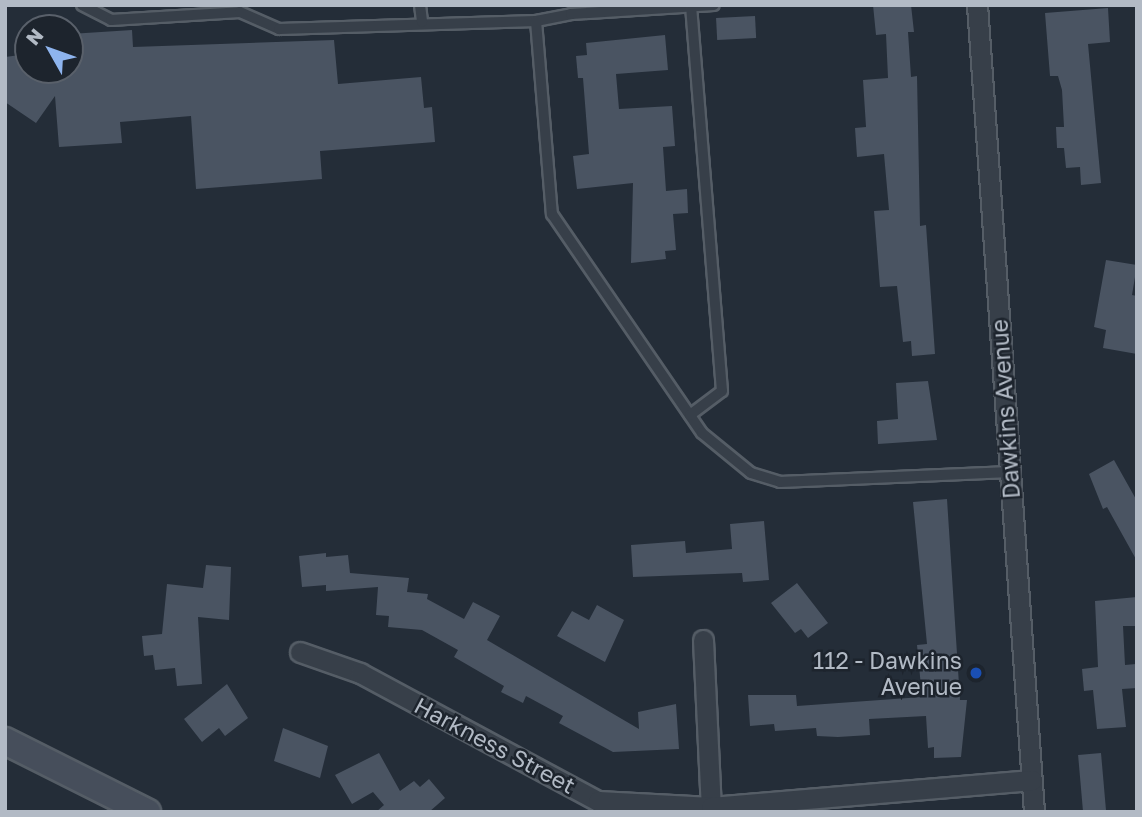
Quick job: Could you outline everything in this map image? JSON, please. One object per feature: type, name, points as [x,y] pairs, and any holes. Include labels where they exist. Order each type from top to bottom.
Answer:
[{"type":"main road","points":[[5,740],[147,812]]},
{"type":"street","name":"Dawkins Avenue","points":[[977,5],[1034,812]]},
{"type":"street","points":[[703,640],[711,807]]},
{"type":"street","name":"Harkness Street","points":[[300,652],[360,673],[598,800],[711,807],[1032,780]]},
{"type":"lane","points":[[82,5],[111,20],[240,12],[279,29],[422,22],[536,21],[571,10],[714,5]]},
{"type":"lane","points":[[421,5],[422,22]]},
{"type":"lane","points":[[690,415],[722,391],[691,7]]},
{"type":"lane","points":[[536,21],[552,214],[702,433],[751,473],[780,482],[1010,472]]},
{"type":"building","points":[[873,5],[911,5],[914,32],[908,32],[911,77],[917,76],[920,226],[926,225],[935,354],[912,356],[911,341],[903,342],[897,286],[880,287],[874,211],[889,210],[884,154],[857,157],[855,128],[866,127],[863,80],[888,78],[886,34],[876,35]]},
{"type":"building","points":[[1108,8],[1110,42],[1088,44],[1101,183],[1081,185],[1080,167],[1066,168],[1064,148],[1057,148],[1056,127],[1064,127],[1062,90],[1058,76],[1050,76],[1045,13]]},
{"type":"building","points":[[755,16],[756,38],[717,40],[716,18]]},
{"type":"building","points":[[132,30],[133,47],[334,40],[338,84],[421,77],[424,108],[432,107],[435,142],[320,151],[322,179],[196,189],[191,116],[120,122],[122,143],[59,147],[55,96],[36,123],[5,102],[5,57],[14,56],[14,84],[84,84],[84,33]]},
{"type":"building","points":[[665,35],[668,70],[616,74],[619,109],[672,106],[675,146],[663,147],[666,191],[687,189],[688,213],[673,214],[676,250],[665,251],[666,259],[631,263],[633,183],[577,189],[573,156],[589,154],[583,78],[578,78],[576,56],[587,55],[586,43]]},
{"type":"building","points":[[1106,260],[1137,265],[1132,295],[1137,296],[1137,354],[1103,348],[1106,330],[1094,327]]},
{"type":"building","points":[[928,381],[937,440],[878,444],[877,421],[898,419],[896,383]]},
{"type":"building","points":[[1114,460],[1137,501],[1137,561],[1107,507],[1103,509],[1089,474]]},
{"type":"building","points":[[947,499],[960,700],[967,700],[961,757],[934,758],[934,747],[928,748],[926,716],[869,719],[870,735],[838,737],[817,736],[816,728],[775,731],[774,724],[750,726],[748,695],[796,695],[797,706],[922,697],[917,645],[927,644],[913,502]]},
{"type":"building","points":[[764,521],[769,580],[743,582],[742,573],[633,577],[631,545],[685,541],[686,553],[732,549],[730,524]]},
{"type":"building","points":[[326,553],[326,557],[348,555],[350,573],[409,578],[407,592],[428,594],[427,599],[464,619],[473,602],[500,616],[487,640],[639,729],[638,712],[676,704],[679,749],[613,752],[559,723],[563,716],[526,696],[523,703],[501,692],[504,686],[454,657],[458,650],[422,630],[388,627],[389,616],[376,615],[378,587],[326,591],[326,585],[302,587],[299,556]]},
{"type":"building","points":[[206,565],[231,567],[229,620],[198,617],[202,684],[177,686],[175,668],[155,670],[153,655],[144,656],[142,636],[162,634],[167,584],[203,588]]},
{"type":"building","points":[[797,583],[828,623],[808,638],[801,629],[795,633],[771,603]]},
{"type":"building","points":[[1137,597],[1137,626],[1123,626],[1125,665],[1136,664],[1137,676],[1137,688],[1122,689],[1126,727],[1097,729],[1093,690],[1084,691],[1082,669],[1098,667],[1095,601]]},
{"type":"building","points":[[597,605],[624,620],[605,662],[557,636],[572,611],[589,620]]},
{"type":"building","points":[[227,684],[248,718],[225,736],[219,728],[202,742],[184,719]]},
{"type":"building","points":[[283,728],[328,746],[320,778],[274,761]]},
{"type":"building","points":[[379,753],[400,791],[414,781],[420,787],[429,779],[445,798],[429,812],[376,812],[384,805],[373,792],[352,804],[335,775]]},
{"type":"building","points":[[1101,753],[1106,812],[1083,812],[1078,755]]},
{"type":"place","name":"112 - Dawkins Avenue","points":[[976,673]]}]
